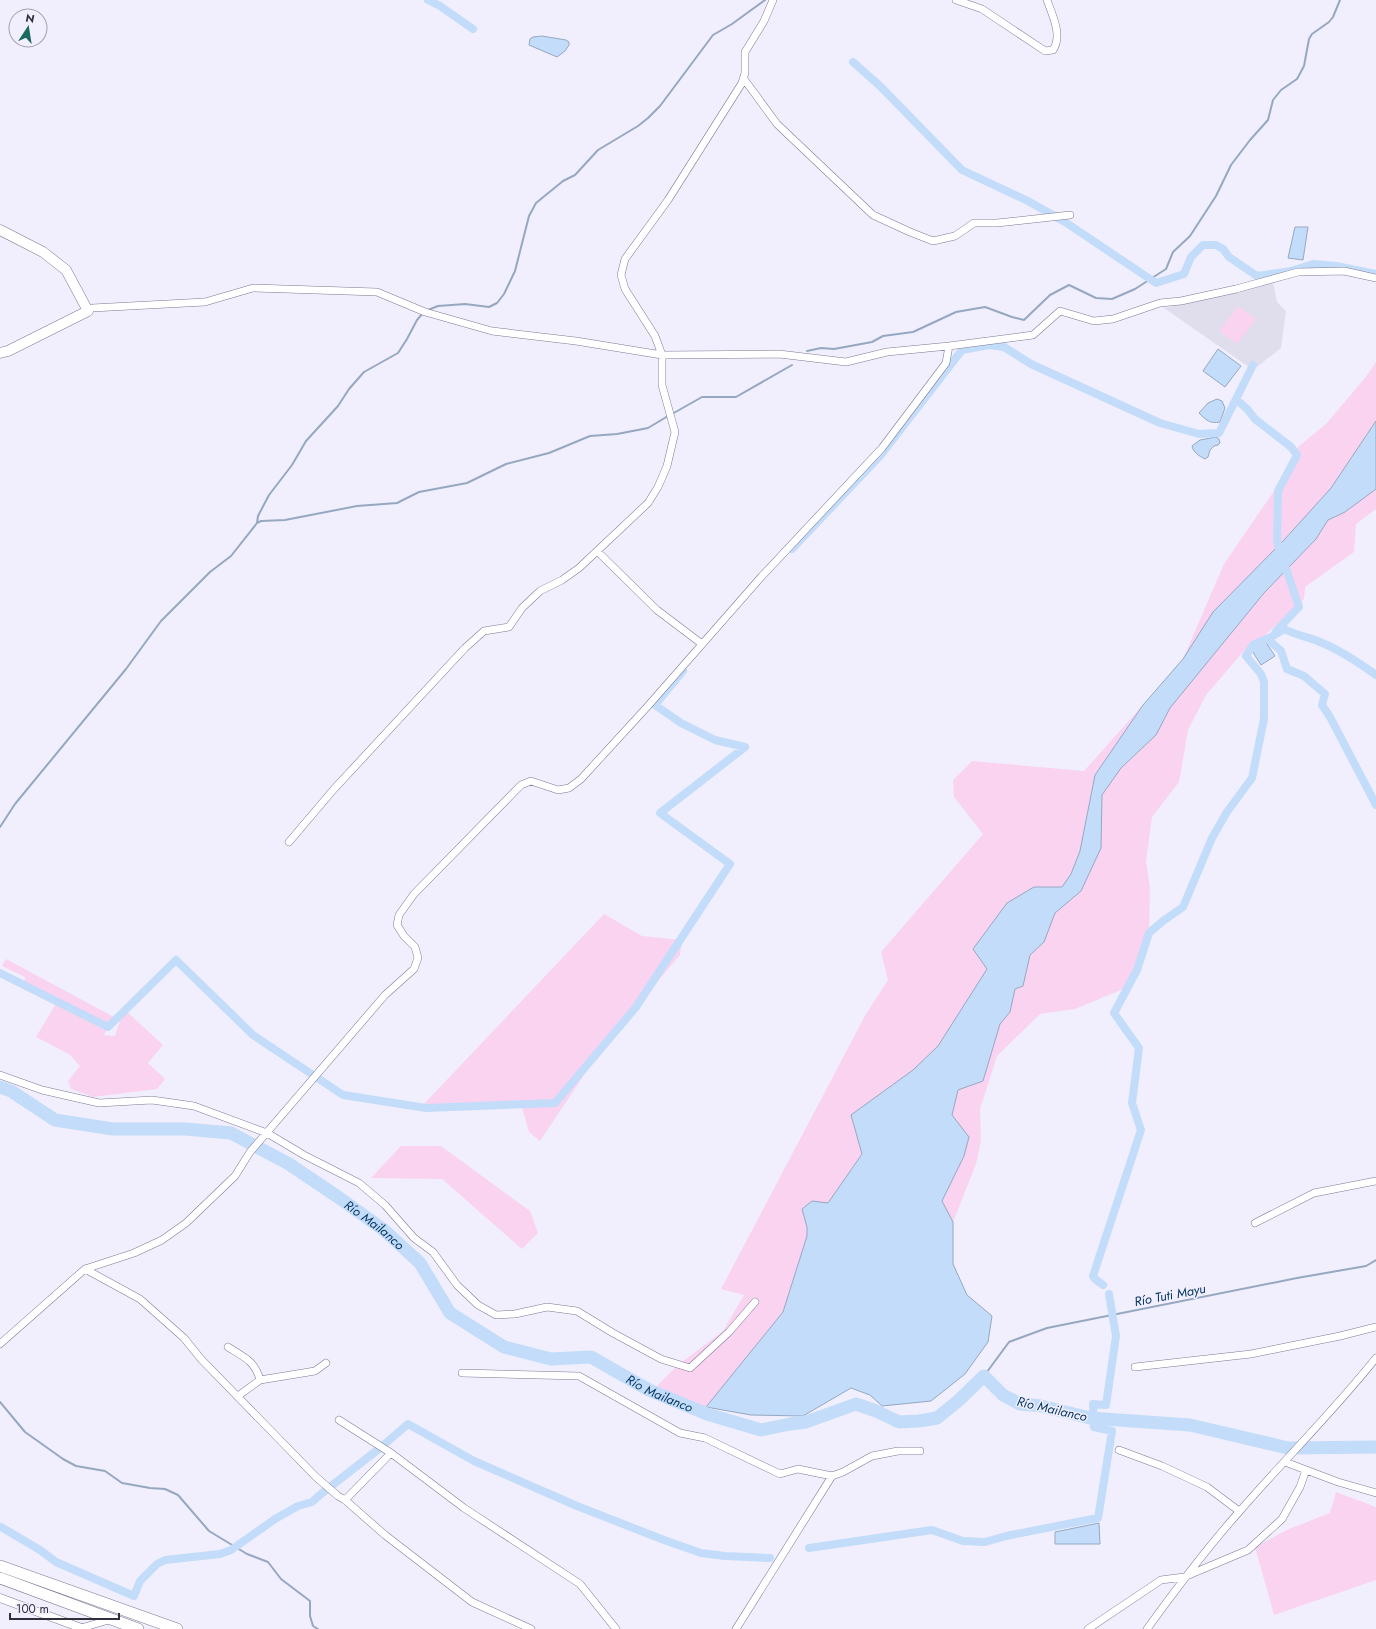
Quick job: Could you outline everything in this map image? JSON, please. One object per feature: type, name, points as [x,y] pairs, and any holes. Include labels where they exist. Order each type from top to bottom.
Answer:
[{"type":"highway","points":[[0,1566],[177,1629]]},
{"type":"highway","points":[[0,1578],[135,1628]]},
{"type":"main road","points":[[0,230],[43,252],[66,270],[88,311],[8,352],[0,353]]},
{"type":"street","points":[[290,842],[339,783],[465,648],[484,631],[509,627],[522,608],[540,591],[562,580],[579,568],[648,503],[658,487],[667,466],[675,432],[662,385],[662,355],[655,336],[625,289],[621,275],[625,259],[668,200],[723,115],[744,79],[746,52],[749,44],[764,21],[773,0]]},
{"type":"street","points":[[956,0],[982,9],[1046,51],[1053,50],[1057,44],[1058,36],[1047,0]]},
{"type":"street","points":[[744,79],[778,124],[873,215],[910,232],[933,241],[955,236],[974,223],[997,223],[1070,215]]},
{"type":"street","points":[[88,311],[92,308],[205,302],[253,288],[377,292],[425,312],[492,331],[662,355],[779,354],[846,362],[888,352],[950,346],[1034,335],[1060,311],[1094,321],[1113,319],[1160,303],[1181,301],[1213,294],[1298,272],[1344,271],[1376,278]]},
{"type":"street","points":[[0,1344],[85,1269],[134,1253],[162,1240],[180,1228],[235,1176],[250,1152],[268,1133],[385,995],[414,970],[418,958],[415,948],[404,936],[397,924],[399,915],[414,894],[521,785],[531,781],[558,790],[569,788],[581,779],[647,707],[762,576],[882,448],[946,363],[950,346]]},
{"type":"street","points":[[597,551],[657,610],[702,644]]},
{"type":"street","points":[[0,1075],[42,1090],[99,1102],[152,1100],[194,1106],[268,1133],[304,1155],[359,1183],[385,1205],[414,1238],[433,1252],[457,1285],[478,1305],[496,1315],[515,1314],[547,1307],[578,1311],[613,1333],[661,1359],[690,1368],[729,1332],[755,1302]]},
{"type":"street","points":[[1255,1223],[1314,1193],[1376,1181]]},
{"type":"street","points":[[85,1269],[140,1299],[184,1338],[201,1359],[316,1477],[385,1535],[472,1602],[531,1629]]},
{"type":"street","points":[[1135,1367],[1251,1354],[1376,1328]]},
{"type":"street","points":[[228,1347],[250,1361],[257,1369],[260,1380]]},
{"type":"street","points":[[1147,1629],[1184,1577],[1239,1511],[1334,1409],[1376,1358]]},
{"type":"street","points":[[238,1396],[260,1380],[315,1371],[326,1363]]},
{"type":"street","points":[[462,1373],[578,1376],[680,1433],[705,1438],[780,1474],[798,1469],[832,1476],[843,1472],[872,1456],[898,1451],[920,1452]]},
{"type":"street","points":[[339,1420],[391,1454],[464,1508],[580,1584],[616,1629]]},
{"type":"street","points":[[1118,1450],[1162,1466],[1207,1486],[1239,1511]]},
{"type":"street","points":[[345,1500],[391,1454]]},
{"type":"street","points":[[1285,1462],[1338,1482],[1376,1492]]},
{"type":"street","points":[[1088,1629],[1161,1580],[1184,1577],[1248,1550],[1282,1519],[1300,1487],[1306,1470]]},
{"type":"street","points":[[736,1629],[832,1476]]},
{"type":"street","points":[[0,1598],[82,1629],[112,1619]]},
{"type":"shaded area","points":[[1273,283],[1277,302],[1286,311],[1281,348],[1253,370],[1164,308]]},
{"type":"shaded area","points":[[1238,306],[1256,319],[1237,344],[1219,331]]},
{"type":"shaded area","points":[[1376,362],[1376,421],[1331,488],[1284,540],[1183,659],[1224,564],[1272,494],[1299,446],[1326,424],[1365,378]]},
{"type":"shaded area","points":[[1376,489],[1376,509],[1356,524],[1354,552],[1305,587],[1304,599],[1262,638],[1242,653],[1206,695],[1188,730],[1179,782],[1152,817],[1146,862],[1150,887],[1149,933],[1137,970],[1128,987],[1075,1009],[1040,1014],[997,1056],[980,1109],[981,1141],[976,1164],[953,1222],[942,1201],[964,1156],[952,1115],[958,1090],[983,1081],[1000,1024],[1010,1012],[1015,989],[1023,986],[1030,955],[1044,942],[1055,913],[1081,891],[1101,816],[1102,795],[1121,768],[1156,735],[1170,708],[1264,593],[1316,539],[1328,520],[1345,512]]},
{"type":"shaded area","points":[[1143,705],[1095,775],[1080,851],[1071,874],[1062,887],[1034,887],[987,969],[938,1046],[913,1070],[851,1115],[862,1153],[828,1203],[812,1201],[802,1209],[807,1227],[807,1236],[783,1312],[706,1407],[655,1388],[677,1366],[723,1331],[744,1295],[721,1289],[866,1014],[888,980],[881,952],[983,834],[954,797],[953,780],[972,761],[1084,771]]},
{"type":"shaded area","points":[[604,914],[642,936],[682,940],[680,955],[606,1042],[540,1141],[529,1132],[520,1100],[485,1104],[423,1105]]},
{"type":"shaded area","points":[[6,959],[114,1017],[104,1035],[115,1036],[124,1009],[163,1045],[148,1063],[165,1079],[157,1089],[93,1097],[71,1089],[68,1081],[80,1066],[69,1054],[36,1037],[57,1002],[24,984],[25,977],[2,966]]},
{"type":"shaded area","points":[[401,1146],[441,1146],[530,1211],[538,1233],[522,1249],[442,1179],[371,1178]]},
{"type":"shaded area","points":[[1336,1492],[1376,1507],[1376,1580],[1274,1615],[1255,1547],[1289,1529],[1330,1513]]},
{"type":"water","points":[[542,36],[566,40],[569,42],[569,45],[565,51],[557,57],[529,45],[530,39],[533,37]]},
{"type":"water","points":[[1295,227],[1308,227],[1303,260],[1288,258]]},
{"type":"water","points":[[1218,349],[1241,366],[1225,387],[1203,371]]},
{"type":"water","points":[[1217,399],[1222,401],[1225,408],[1220,422],[1211,422],[1199,413],[1208,403]]},
{"type":"water","points":[[1376,421],[1376,489],[1345,512],[1328,520],[1316,539],[1264,593],[1170,708],[1156,735],[1121,768],[1102,795],[1101,848],[1081,891],[1055,913],[1044,942],[1030,955],[1023,986],[1015,989],[1010,1012],[1000,1024],[983,1081],[958,1090],[952,1115],[969,1137],[964,1156],[942,1201],[953,1222],[953,1264],[967,1295],[992,1316],[988,1342],[965,1374],[931,1401],[882,1406],[870,1395],[851,1388],[803,1416],[751,1415],[706,1407],[783,1312],[807,1236],[807,1227],[802,1209],[812,1201],[828,1203],[862,1154],[851,1115],[913,1070],[938,1046],[987,969],[973,949],[1007,903],[1034,887],[1062,887],[1071,874],[1080,851],[1095,775],[1143,705],[1183,659],[1213,612],[1284,540],[1331,488]]},
{"type":"water","points":[[1216,437],[1219,439],[1220,443],[1210,450],[1208,457],[1205,459],[1194,450],[1192,446],[1200,440]]},
{"type":"water","points":[[1265,641],[1275,656],[1261,665],[1251,649]]},
{"type":"water","points":[[1099,1523],[1100,1544],[1055,1544],[1055,1532]]},
{"type":"waterway","points":[[428,0],[440,6],[473,29]]},
{"type":"waterway","points":[[428,310],[438,306],[465,304],[489,307],[497,303],[504,294],[515,271],[529,216],[536,203],[563,181],[575,175],[598,150],[638,126],[648,118],[660,106],[713,35],[732,24],[765,0]]},
{"type":"waterway","points":[[807,351],[821,348],[834,349],[872,342],[883,336],[913,332],[956,312],[985,307],[1024,320],[1050,295],[1069,285],[1096,298],[1112,299],[1135,289],[1166,269],[1173,252],[1190,236],[1216,196],[1231,165],[1250,140],[1268,120],[1273,100],[1281,90],[1297,79],[1304,66],[1309,39],[1312,34],[1329,22],[1333,17],[1340,0]]},
{"type":"waterway","points":[[853,62],[880,86],[962,170],[1028,201],[1065,222],[1156,283],[1184,274],[1191,257],[1203,245],[1216,245],[1223,249],[1229,257],[1257,276],[1291,271],[1313,264],[1336,266],[1376,274]]},
{"type":"waterway","points":[[257,523],[258,516],[269,495],[292,465],[306,441],[338,406],[349,389],[364,372],[398,353],[422,314]]},
{"type":"waterway","points":[[792,549],[880,456],[962,350],[989,345],[1004,347],[1031,364],[1160,423],[1199,434],[1219,433],[1253,365]]},
{"type":"waterway","points":[[672,414],[702,397],[736,397],[792,365]]},
{"type":"waterway","points":[[1236,399],[1255,419],[1291,447],[1297,455],[1278,491],[1277,542],[1299,607],[1276,631]]},
{"type":"waterway","points":[[0,827],[15,804],[126,669],[161,621],[210,572],[231,556],[257,523],[261,521],[285,520],[357,506],[397,503],[419,492],[467,483],[506,464],[549,453],[590,436],[617,434],[648,428],[668,416]]},
{"type":"waterway","points":[[1103,1285],[1093,1276],[1141,1130],[1132,1103],[1139,1048],[1114,1013],[1137,970],[1149,933],[1183,907],[1212,838],[1227,812],[1252,778],[1264,719],[1264,682],[1261,674],[1246,656],[1253,645],[1284,629],[1335,649],[1376,675]]},
{"type":"waterway","points":[[1271,637],[1271,642],[1281,651],[1287,669],[1304,676],[1325,694],[1322,705],[1330,717],[1376,805]]},
{"type":"waterway","points":[[0,973],[108,1027],[176,960],[253,1035],[343,1095],[426,1108],[555,1103],[636,1007],[730,864],[660,813],[745,747],[715,740],[681,723],[655,705],[683,671]]},
{"type":"waterway","name":"Río Mailanco","points":[[0,1087],[11,1091],[55,1120],[113,1129],[185,1129],[231,1133],[289,1164],[384,1230],[420,1263],[450,1313],[504,1347],[551,1359],[591,1357],[649,1390],[707,1414],[761,1430],[806,1422],[856,1404],[876,1411],[899,1422],[937,1418],[958,1401],[984,1376],[1003,1395],[1020,1404],[1041,1406],[1090,1418],[1190,1425],[1288,1448],[1376,1447]]},
{"type":"waterway","name":"Río Tuti Mayu","points":[[984,1376],[1009,1342],[1047,1328],[1297,1278],[1366,1266],[1376,1260]]},
{"type":"waterway","points":[[809,1548],[932,1530],[963,1541],[985,1542],[1006,1536],[1098,1518],[1112,1431],[1094,1427],[1093,1404],[1106,1405],[1116,1336],[1109,1294]]},
{"type":"waterway","points":[[0,1402],[25,1432],[63,1459],[76,1466],[105,1471],[122,1483],[165,1489],[178,1495],[209,1531],[247,1554],[268,1562],[281,1579],[310,1601],[310,1616],[313,1626],[318,1629]]},
{"type":"waterway","points":[[1,1527],[40,1550],[56,1562],[134,1596],[140,1581],[157,1564],[165,1560],[220,1554],[231,1550],[275,1519],[298,1506],[312,1502],[408,1424],[474,1461],[577,1506],[664,1540],[701,1553],[725,1556],[770,1558]]}]
